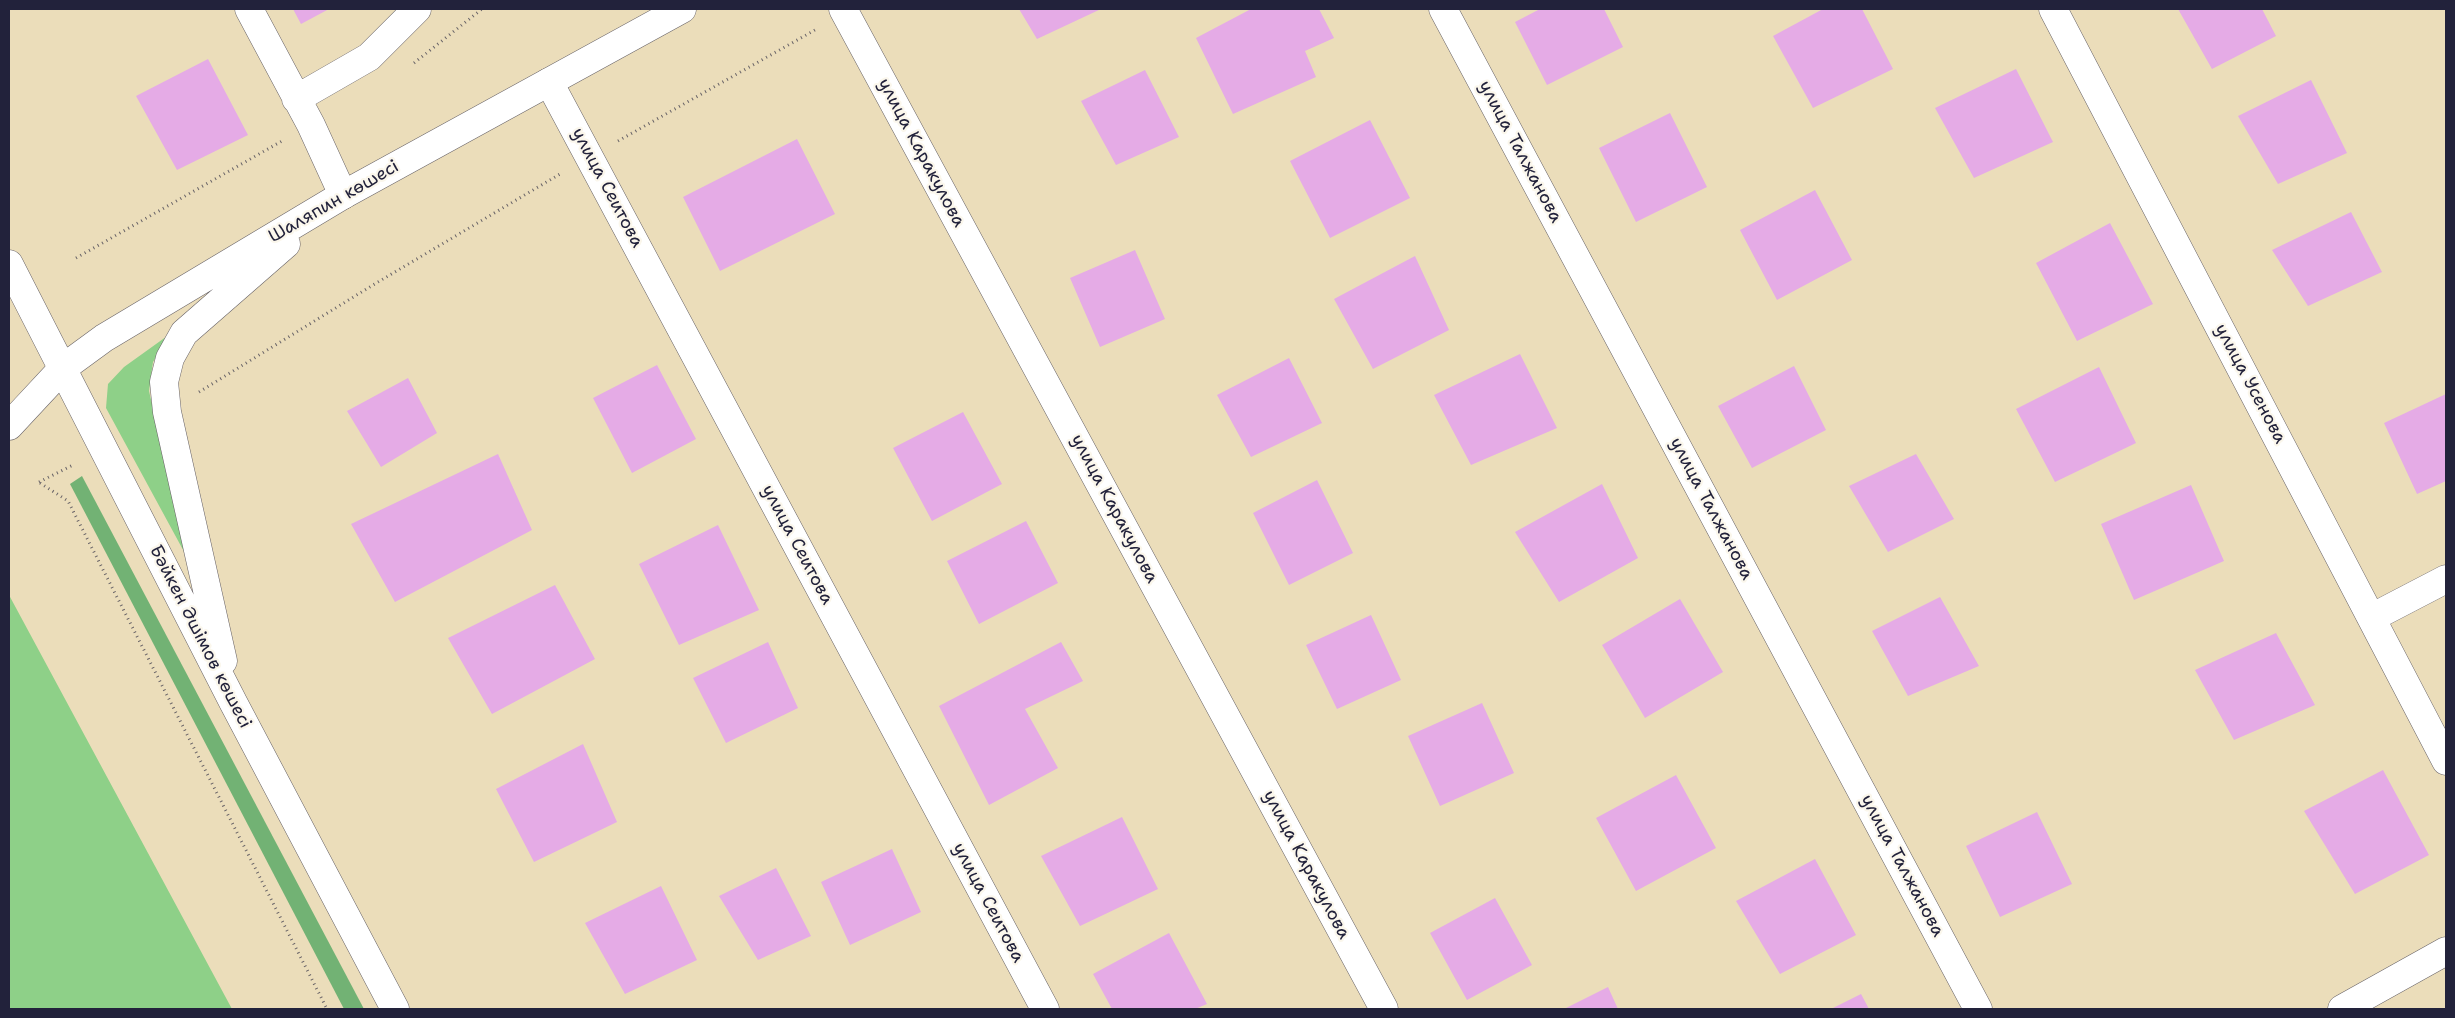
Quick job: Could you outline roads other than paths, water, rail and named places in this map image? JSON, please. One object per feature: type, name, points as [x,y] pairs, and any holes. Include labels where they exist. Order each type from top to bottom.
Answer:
[{"type":"street","points":[[233,702],[167,412],[164,382],[170,358],[184,332],[343,195],[311,125],[249,9]]},
{"type":"street","points":[[296,99],[369,57],[417,9]]},
{"type":"street","name":"Шаляпин көшесі","points":[[9,426],[63,368],[104,338],[343,195],[682,9]]},
{"type":"street","name":"улица Талжанова","points":[[1443,9],[1978,1009]]},
{"type":"street","name":"улица Усенова","points":[[2053,9],[2373,617],[2446,761]]},
{"type":"street","name":"улица Каракулова","points":[[844,11],[1384,1009]]},
{"type":"street","name":"улица Сеитова","points":[[549,82],[1045,1009]]},
{"type":"street","name":"Бәйкен Әшімов көшесі","points":[[9,264],[233,702],[395,1009]]},
{"type":"street","points":[[2373,617],[2446,578]]},
{"type":"street","points":[[2342,1009],[2446,951]]}]
